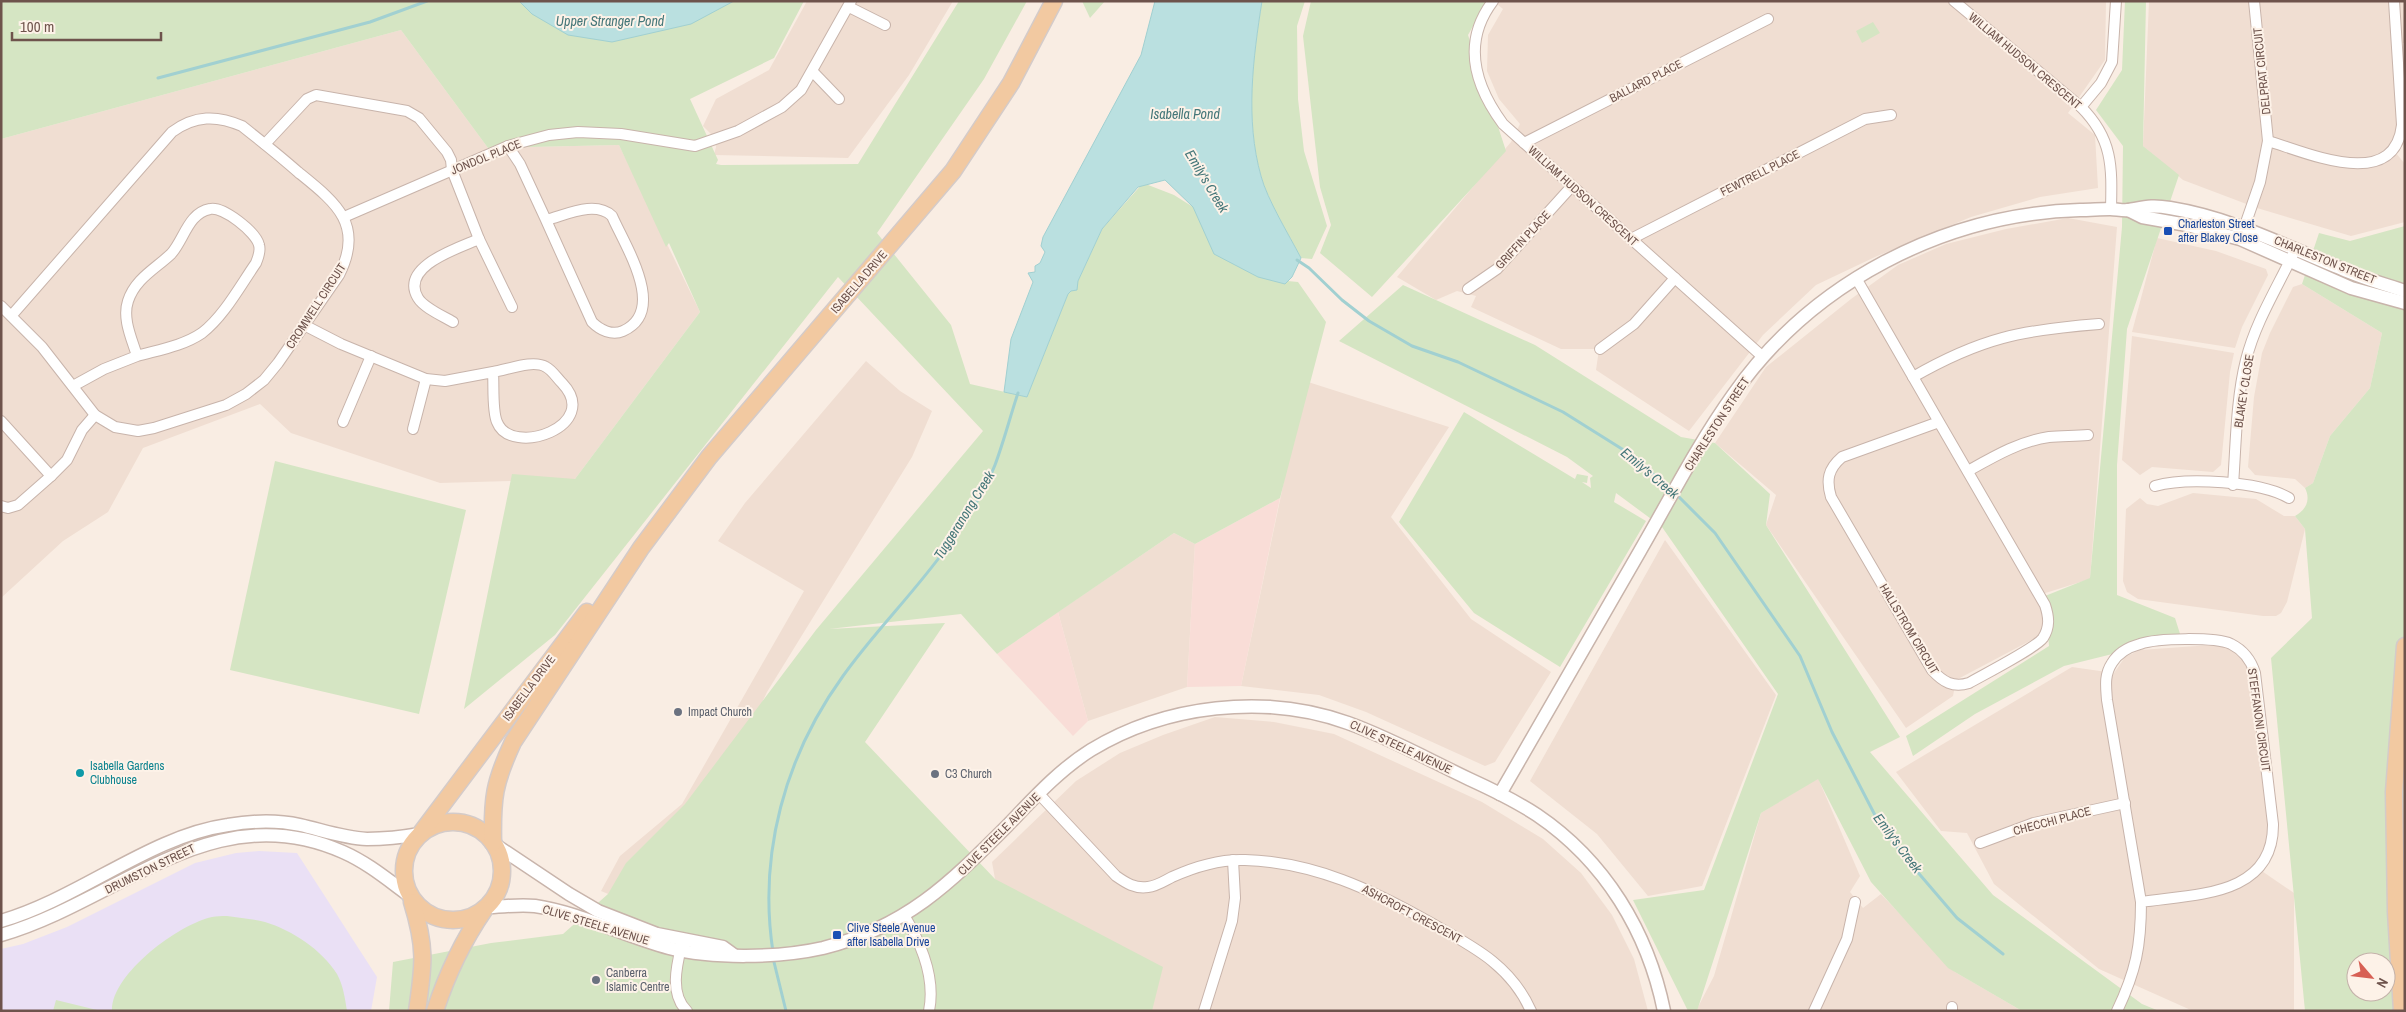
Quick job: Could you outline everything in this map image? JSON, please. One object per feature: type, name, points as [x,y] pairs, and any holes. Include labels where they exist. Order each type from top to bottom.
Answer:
[{"type":"main road","name":"ISABELLA DRIVE","points":[[421,833],[557,651],[641,548],[709,457],[931,199],[973,142],[1011,83],[1054,1]]},
{"type":"main road","name":"ISABELLA DRIVE","points":[[494,843],[494,790],[498,774],[513,742],[641,548]]},
{"type":"main road","points":[[2402,1011],[2396,912],[2405,646]]},
{"type":"main road","points":[[417,1011],[424,962],[419,926],[404,881],[404,864],[409,847],[421,833],[444,822],[461,822],[478,828],[494,843],[501,862],[501,879],[496,895],[465,937],[451,966],[435,1011]]},
{"type":"main road","points":[[410,896],[429,914],[445,920],[462,920],[485,908]]},
{"type":"street","name":"WILLIAM HUDSON CRESCENT","points":[[1493,1],[1482,19],[1476,37],[1474,56],[1477,77],[1490,106],[1503,124],[1763,358]]},
{"type":"street","name":"WILLIAM HUDSON CRESCENT","points":[[1954,1],[2081,107],[2098,128],[2109,152],[2112,169],[2111,209]]},
{"type":"street","points":[[2081,107],[2101,83],[2112,62],[2116,1]]},
{"type":"street","name":"DELPRAT CIRCUIT","points":[[2242,233],[2261,175],[2268,141],[2254,1]]},
{"type":"street","points":[[2268,141],[2353,165],[2368,164],[2382,158],[2397,144],[2402,125],[2394,1]]},
{"type":"street","points":[[839,99],[813,72],[850,4],[885,25]]},
{"type":"street","name":"BALLARD PLACE","points":[[1524,143],[1768,19]]},
{"type":"street","name":"JONDOL PLACE","points":[[344,218],[508,146],[549,135],[578,132],[621,134],[695,146],[738,131],[782,107],[802,90],[813,72]]},
{"type":"street","points":[[265,144],[307,99],[323,96],[414,114],[447,152],[452,170],[479,239],[512,307]]},
{"type":"street","name":"FEWTRELL PLACE","points":[[1631,238],[1865,119],[1891,115]]},
{"type":"street","name":"CROMWELL CIRCUIT","points":[[1,306],[42,347],[95,415],[115,427],[138,431],[154,428],[226,405],[246,394],[264,380],[346,262],[350,240],[344,218],[333,200],[242,126],[227,119],[210,117],[194,120],[172,132],[12,315]]},
{"type":"street","points":[[508,146],[520,164],[592,322],[598,328],[610,333],[619,333],[629,329],[638,320],[644,308],[644,289],[612,216],[605,210],[596,207],[546,220]]},
{"type":"street","name":"GRIFFIN PLACE","points":[[1468,289],[1497,270],[1572,186]]},
{"type":"street","points":[[73,386],[104,369],[137,356],[186,341],[201,333],[215,321],[256,263],[260,253],[256,238],[225,212],[211,209],[199,214],[185,229],[172,252],[133,288],[126,316],[137,356]]},
{"type":"street","name":"CHARLESTON STREET","points":[[1500,794],[1682,478],[1734,393],[1763,358],[1818,305],[1856,278],[1912,247],[1974,225],[2024,215],[2058,211],[2111,209],[2128,210],[2142,217],[2242,233],[2296,248],[2343,270],[2405,291]]},
{"type":"street","name":"CHARLESTON STREET","points":[[2242,233],[2290,261],[2351,288],[2405,303]]},
{"type":"street","points":[[453,322],[418,298],[415,289],[417,275],[427,263],[479,239]]},
{"type":"street","name":"BLAKEY CLOSE","points":[[2233,485],[2240,396],[2246,360],[2257,327],[2296,248]]},
{"type":"street","points":[[1600,349],[1634,324],[1675,278]]},
{"type":"street","name":"HALLSTROM CIRCUIT","points":[[1856,278],[2045,605],[2048,616],[2048,628],[2039,642],[1969,683],[1961,685],[1948,684],[1940,680],[1932,670],[1831,497],[1828,485],[1831,469],[1842,457],[1939,422]]},
{"type":"street","points":[[1913,377],[1963,350],[2001,337],[2041,329],[2099,324]]},
{"type":"street","points":[[304,325],[426,379],[446,381],[493,372],[536,364],[544,366],[571,392],[574,403],[570,414],[558,429],[548,434],[516,437],[508,435],[502,431],[496,421],[493,372]]},
{"type":"street","points":[[343,422],[371,356]]},
{"type":"street","points":[[413,429],[426,379]]},
{"type":"street","points":[[1,506],[8,508],[18,505],[51,476],[67,460],[82,430],[95,415]]},
{"type":"street","points":[[1,421],[51,476]]},
{"type":"street","points":[[1968,471],[2022,444],[2048,437],[2088,435]]},
{"type":"street","points":[[2155,486],[2184,481],[2261,487],[2288,498]]},
{"type":"street","name":"STEFFANONI CIRCUIT","points":[[2117,1011],[2136,964],[2141,932],[2141,902],[2105,681],[2112,662],[2127,649],[2147,642],[2221,640],[2244,652],[2254,667],[2273,824],[2267,856],[2259,869],[2239,884],[2223,890],[2141,902]]},
{"type":"street","name":"CLIVE STEELE AVENUE","points":[[485,908],[531,906],[557,910],[681,945],[722,948],[734,955],[805,951],[855,938],[904,916],[954,878],[1062,772],[1088,752],[1117,736],[1149,723],[1183,714],[1237,707],[1293,709],[1341,721],[1378,736],[1500,794],[1550,824],[1575,846],[1622,902],[1642,939],[1657,980],[1664,1011]]},
{"type":"street","name":"ASHCROFT CRESCENT","points":[[1039,794],[1116,876],[1131,885],[1147,888],[1196,868],[1234,860],[1278,862],[1350,881],[1384,896],[1490,957],[1516,984],[1531,1011]]},
{"type":"street","name":"CHECCHI PLACE","points":[[1980,843],[2034,823],[2075,812],[2125,804]]},
{"type":"street","name":"DRUMSTON STREET","points":[[1,920],[49,904],[169,842],[198,831],[258,822],[286,823],[366,839],[393,838],[421,833]]},
{"type":"street","name":"DRUMSTON STREET","points":[[1,935],[58,914],[178,854],[203,844],[230,838],[258,835],[301,839],[343,852],[380,873],[410,896]]},
{"type":"street","name":"CLIVE STEELE AVENUE","points":[[494,843],[569,894],[598,911],[656,939]]},
{"type":"street","points":[[1204,1011],[1232,921],[1235,898],[1234,860]]},
{"type":"street","points":[[1814,1011],[1847,939],[1854,902]]},
{"type":"street","points":[[904,916],[924,955],[930,988],[928,1011]]},
{"type":"street","points":[[681,945],[676,992],[680,1002],[687,1011]]},
{"type":"shaded area","points":[[807,1],[953,1],[909,75],[848,158],[714,155],[716,147],[715,138],[703,126],[716,99],[769,70]]},
{"type":"shaded area","points":[[1493,1],[2106,1],[2105,60],[2068,113],[2095,135],[2098,188],[2040,197],[1971,217],[1875,257],[1816,285],[1763,335],[1689,431],[1596,370],[1599,349],[1561,349],[1471,307],[1476,296],[1457,291],[1436,300],[1397,277],[1511,142],[1520,124],[1499,99],[1487,71],[1488,35],[1503,9]]},
{"type":"shaded area","points":[[2149,1],[2405,1],[2405,43],[2393,43],[2399,126],[2391,147],[2405,164],[2405,222],[2351,236],[2257,208],[2183,180],[2143,146]]},
{"type":"shaded area","points":[[401,30],[488,148],[619,145],[700,312],[575,479],[440,483],[291,433],[260,404],[143,448],[108,512],[63,541],[1,598],[1,139]]},
{"type":"shaded area","points":[[2068,218],[2117,227],[2090,579],[2039,595],[2045,633],[1956,680],[1953,696],[1906,728],[1766,525],[1776,495],[1715,443],[1766,367],[1851,299],[1898,265],[1946,244],[2006,229]]},
{"type":"shaded area","points":[[2157,238],[2216,251],[2266,269],[2268,275],[2242,327],[2235,348],[2132,332]]},
{"type":"shaded area","points":[[2302,284],[2382,333],[2370,388],[2330,436],[2313,483],[2305,488],[2295,479],[2255,475],[2248,467],[2254,397],[2262,353],[2293,287]]},
{"type":"shaded area","points":[[2132,336],[2234,353],[2230,372],[2221,465],[2213,472],[2152,467],[2140,475],[2122,460]]},
{"type":"shaded area","points":[[866,361],[900,391],[932,411],[912,457],[767,692],[661,916],[601,891],[620,856],[682,804],[804,591],[718,541],[745,503]]},
{"type":"shaded area","points":[[1305,381],[1449,427],[1391,517],[1471,619],[1551,672],[1495,762],[1485,766],[1366,712],[1319,695],[1241,686]]},
{"type":"shaded area","points":[[2193,493],[2256,499],[2284,516],[2295,516],[2305,529],[2287,602],[2281,613],[2276,616],[2263,616],[2138,599],[2127,592],[2123,581],[2126,509],[2140,498],[2147,504],[2158,506]]},
{"type":"shaded area","points":[[1280,498],[1241,686],[1187,687],[1195,544]]},
{"type":"shaded area","points":[[1174,533],[1195,544],[1187,687],[1088,721],[1058,612]]},
{"type":"shaded area","points":[[1665,540],[1776,695],[1702,886],[1648,896],[1597,834],[1530,781]]},
{"type":"shaded area","points":[[1058,612],[1088,721],[1073,736],[997,654]]},
{"type":"shaded area","points":[[2211,645],[2223,646],[2232,650],[2244,660],[2249,670],[2269,830],[2268,840],[2256,867],[2294,893],[2294,1011],[2193,1011],[2099,969],[1994,884],[1967,833],[1941,831],[1896,772],[2072,667],[2114,673],[2125,657],[2140,650]]},
{"type":"shaded area","points":[[1215,717],[1274,722],[1334,734],[1482,802],[1543,839],[1581,873],[1612,915],[1634,959],[1648,1011],[1151,1011],[995,879],[992,862],[1076,781],[1120,753],[1163,735]]},
{"type":"shaded area","points":[[1818,778],[1860,876],[1850,892],[1863,908],[1881,894],[1955,972],[2022,1011],[1696,1011],[1714,976],[1761,813]]},
{"type":"shaded area","points":[[259,851],[297,853],[377,977],[371,1011],[1,1011],[1,949],[23,944],[67,927],[195,863],[236,853]]},
{"type":"green space","points":[[1,1],[804,1],[774,58],[690,99],[718,160],[716,164],[721,165],[858,164],[959,1],[1027,1],[984,79],[877,233],[951,325],[970,384],[1027,397],[1068,294],[1078,281],[1102,229],[1143,183],[1174,195],[1193,207],[1277,280],[1298,282],[1326,322],[1280,498],[1195,544],[1174,533],[997,654],[961,614],[829,629],[945,623],[865,742],[995,879],[1163,967],[1152,1011],[389,1011],[393,962],[491,943],[563,934],[608,894],[626,863],[685,804],[816,630],[983,431],[838,277],[555,635],[464,709],[512,474],[575,479],[700,312],[669,243],[666,247],[619,145],[488,148],[401,30],[1,139]]},
{"type":"green space","points":[[1082,1],[1105,1],[1090,18]]},
{"type":"green space","points":[[1262,1],[1305,1],[1297,26],[1298,99],[1304,151],[1327,226],[1312,259],[1301,258],[1279,217],[1264,185],[1256,154],[1253,133],[1252,89]]},
{"type":"green space","points":[[1311,1],[1484,1],[1486,3],[1468,35],[1506,151],[1372,297],[1320,253],[1331,225],[1320,187],[1303,36]]},
{"type":"green space","points":[[2125,1],[2146,1],[2143,146],[2179,175],[2127,329],[2117,465],[2117,595],[2175,618],[2181,637],[2064,666],[1975,714],[1913,756],[1906,736],[2049,646],[2045,596],[2090,578],[2122,227],[2123,146],[2096,110],[2122,70]]},
{"type":"green space","points":[[1873,22],[1880,33],[1862,43],[1856,31]]},
{"type":"green space","points":[[2405,226],[2405,1011],[2305,1011],[2271,658],[2312,618],[2305,529],[2295,516],[2305,508],[2308,497],[2305,488],[2313,483],[2330,436],[2370,388],[2382,333],[2302,284],[2319,233],[2350,241]]},
{"type":"green space","points":[[1403,285],[1535,345],[1681,437],[1715,443],[1770,494],[1766,525],[1900,737],[1870,752],[1993,895],[2142,1004],[2159,1011],[2022,1011],[1948,968],[1871,882],[1818,779],[1761,813],[1697,1011],[1688,1011],[1633,900],[1704,890],[1778,694],[1662,527],[1616,493],[1614,502],[1646,521],[1560,667],[1474,613],[1399,522],[1464,412],[1575,479],[1577,474],[1588,476],[1587,483],[1582,482],[1591,488],[1590,478],[1593,476],[1567,457],[1339,341]]},
{"type":"green space","points":[[275,461],[466,510],[419,714],[230,670]]},
{"type":"green space","points":[[227,916],[260,921],[286,930],[315,949],[337,974],[345,996],[347,1011],[112,1011],[115,997],[123,982],[134,967],[149,953],[182,929],[214,917]]},
{"type":"green space","points":[[56,1000],[97,1010],[53,1011]]},
{"type":"water","name":"Upper Stranger Pond","points":[[519,1],[734,1],[691,24],[612,42],[568,35],[532,14]]},
{"type":"water","name":"Isabella Pond","points":[[1155,1],[1262,1],[1252,89],[1253,133],[1256,154],[1268,195],[1301,258],[1292,277],[1285,284],[1258,277],[1214,254],[1193,207],[1165,180],[1138,187],[1102,229],[1078,281],[1077,290],[1071,291],[1068,294],[1027,397],[1004,392],[1011,339],[1033,282],[1028,273],[1035,272],[1035,266],[1040,263],[1045,252],[1041,246],[1043,237],[1141,55]]},
{"type":"waterway","points":[[158,78],[370,22],[427,1]]},
{"type":"waterway","name":"Emily's Creek","points":[[1297,260],[1309,268],[1342,300],[1369,321],[1412,346],[1458,362],[1563,412],[1630,454],[1670,489]]},
{"type":"waterway","name":"Tuggeranong Creek","points":[[773,952],[769,915],[769,879],[773,843],[791,773],[805,739],[843,676],[868,643],[935,564],[974,507],[995,465],[1018,393]]},
{"type":"waterway","name":"Emily's Creek","points":[[1675,493],[1715,533],[1800,656],[1832,732],[1878,821],[1903,855],[1957,918],[2003,954]]},
{"type":"waterway","name":"Tuggeranong Creek","points":[[773,958],[786,1011]]},
{"type":"place","name":"Charleston Street after Blakey Close","points":[[2168,231]]},
{"type":"place","name":"Impact Church","points":[[678,712]]},
{"type":"place","name":"Isabella Gardens Clubhouse","points":[[80,773]]},
{"type":"place","name":"C3 Church","points":[[935,774]]},
{"type":"place","name":"Clive Steele Avenue after Isabella Drive","points":[[837,935]]},
{"type":"place","name":"Canberra Islamic Centre","points":[[596,980]]}]
